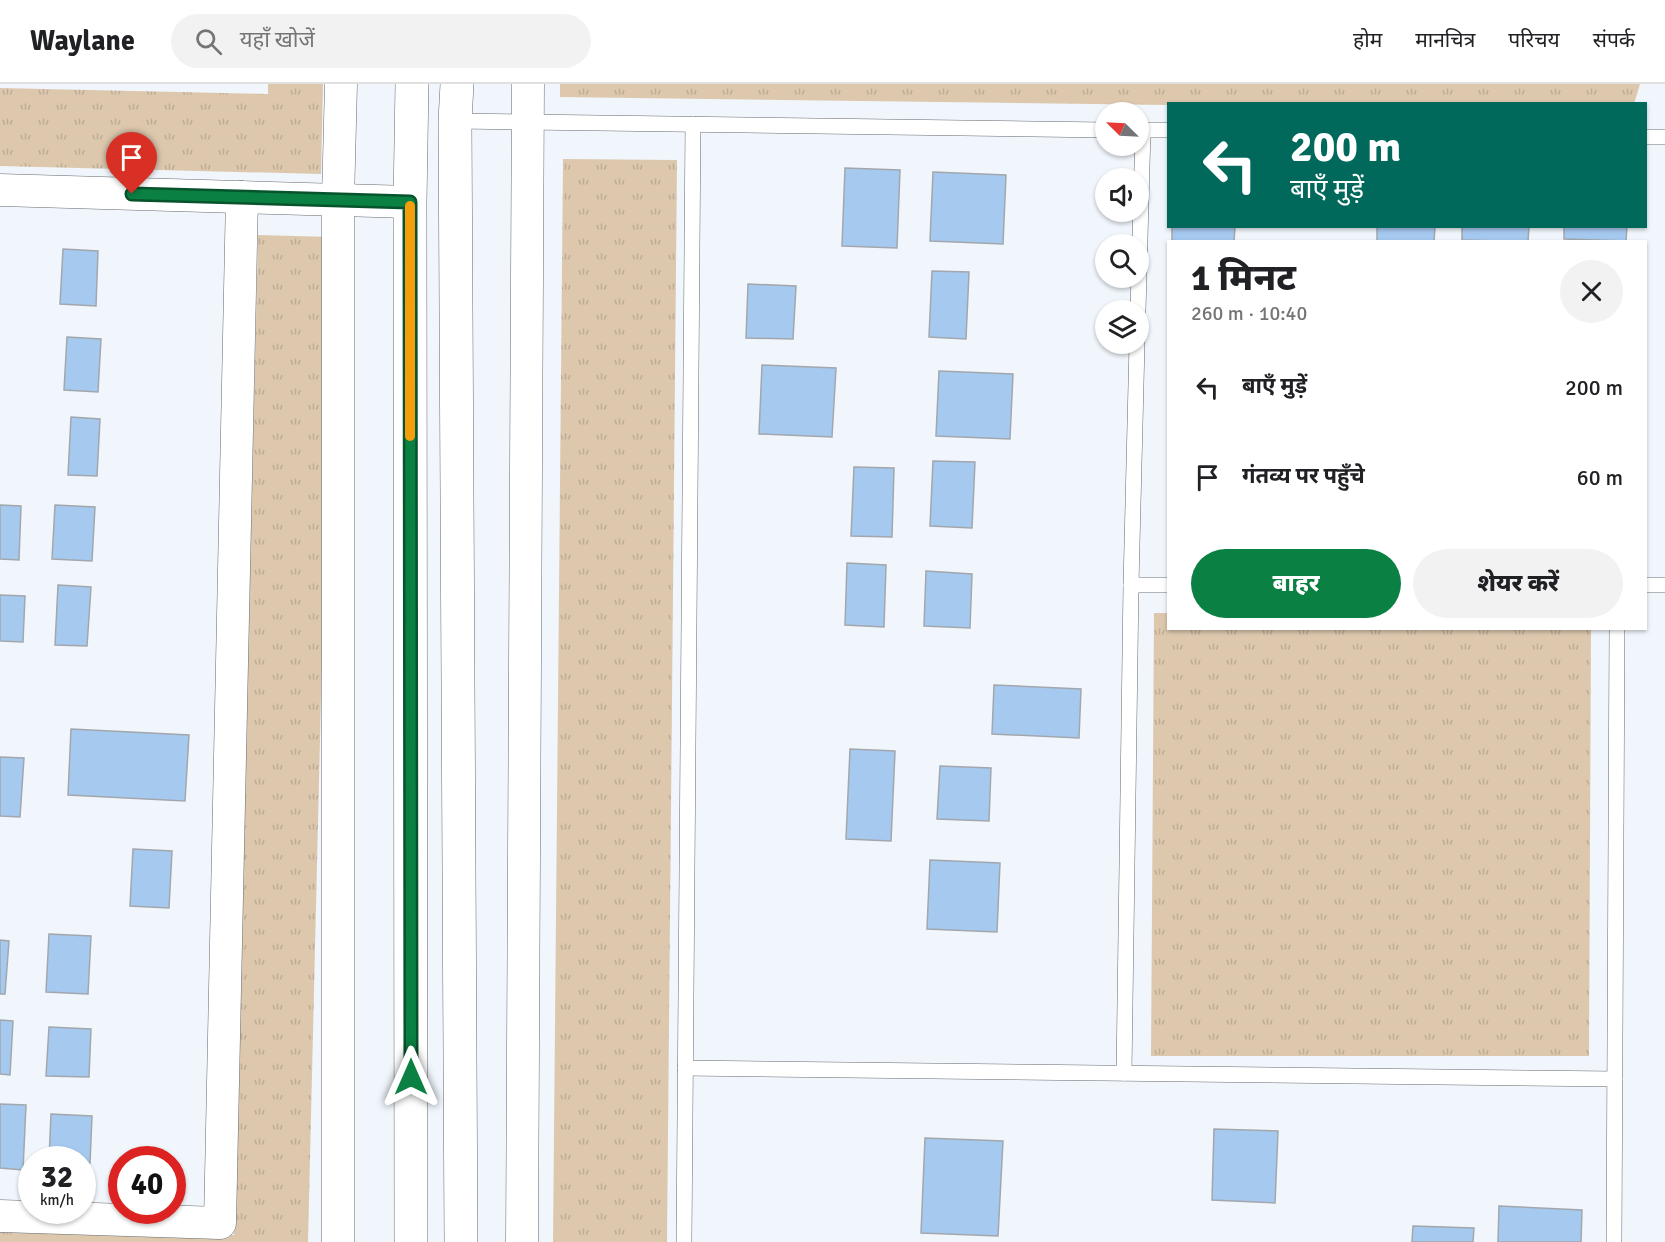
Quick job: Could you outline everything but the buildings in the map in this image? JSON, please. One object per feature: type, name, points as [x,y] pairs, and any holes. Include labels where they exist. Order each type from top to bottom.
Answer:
[{"type":"street","points":[[338,1242],[338,200],[341,84]]},
{"type":"street","points":[[411,1242],[410,202],[412,84]]},
{"type":"street","points":[[457,84],[455,121],[461,1242]]},
{"type":"street","points":[[522,1242],[528,84]]},
{"type":"street","points":[[0,190],[410,202]]},
{"type":"street","points":[[0,1216],[220,1223],[242,197]]},
{"type":"lane","points":[[455,121],[1095,130]]},
{"type":"lane","points":[[684,1242],[693,124]]},
{"type":"lane","points":[[1149,130],[1167,130]]},
{"type":"lane","points":[[1647,136],[1665,137]]},
{"type":"lane","points":[[1138,300],[1141,156]]},
{"type":"lane","points":[[1124,1073],[1137,354]]},
{"type":"lane","points":[[1131,585],[1167,585]]},
{"type":"lane","points":[[1647,585],[1665,585]]},
{"type":"lane","points":[[1614,1242],[1617,630]]},
{"type":"lane","points":[[686,1068],[1615,1078]]},
{"type":"green space","points":[[268,84],[323,84],[321,174],[0,166],[0,88],[268,94]]},
{"type":"green space","points":[[560,84],[1640,84],[1635,102],[1167,102],[1167,105],[1149,105],[1149,102],[1095,102],[1095,104],[560,97]]},
{"type":"green space","points":[[563,159],[677,160],[667,1242],[553,1242]]},
{"type":"green space","points":[[258,235],[332,237],[308,1242],[0,1242],[0,1231],[234,1235]]},
{"type":"green space","points":[[1154,613],[1167,613],[1167,630],[1591,630],[1589,1056],[1151,1056]]},
{"type":"slow traffic","points":[[410,206],[410,436]]},
{"type":"route","points":[[132,194],[410,202],[411,1077]]}]
